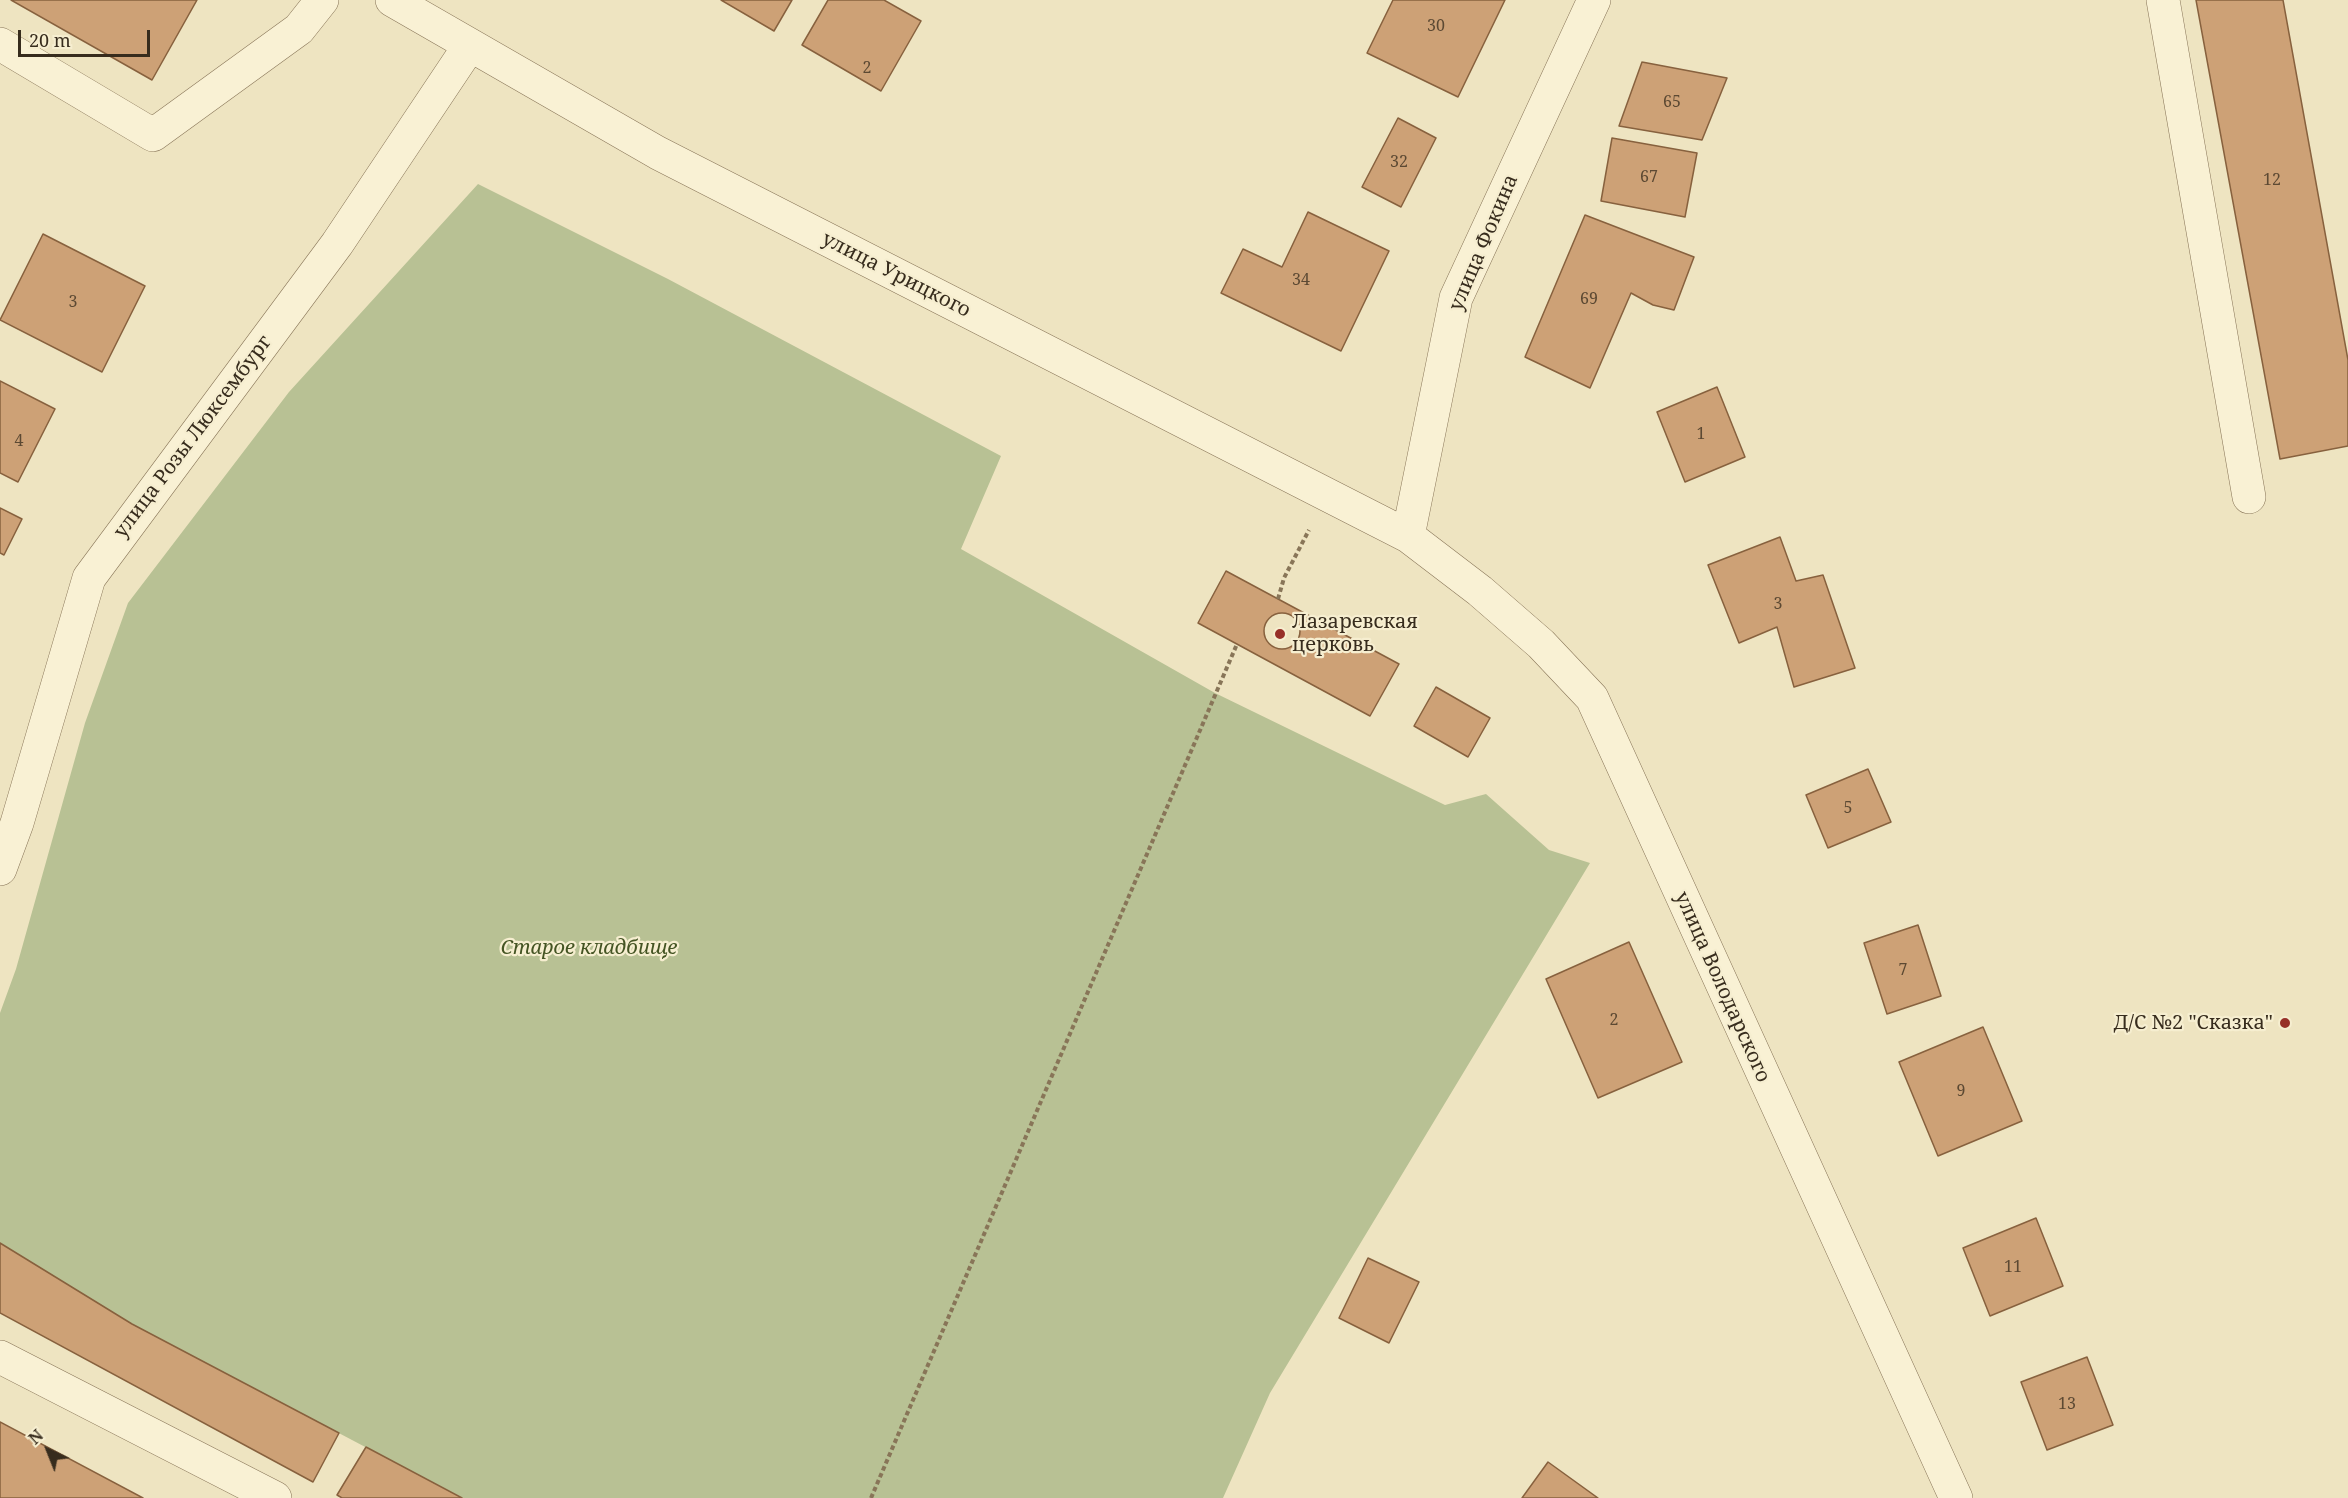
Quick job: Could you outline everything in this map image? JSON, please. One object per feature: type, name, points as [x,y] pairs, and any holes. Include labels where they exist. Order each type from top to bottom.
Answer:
[{"type":"street","points":[[0,44],[153,135],[299,29],[322,0]]},
{"type":"street","name":"улица Урицкого","points":[[392,0],[658,153],[1408,536]]},
{"type":"street","name":"улица Фокина","points":[[1408,536],[1456,298],[1594,0]]},
{"type":"street","points":[[2163,0],[2249,497]]},
{"type":"street","name":"улица Розы Люксембург","points":[[0,869],[17,823],[89,578],[337,244],[470,45]]},
{"type":"street","name":"улица Володарского","points":[[1408,536],[1480,591],[1541,644],[1592,698],[1956,1498]]},
{"type":"street","points":[[0,1358],[275,1498]]},
{"type":"path","points":[[1278,599],[1284,578],[1327,494]]},
{"type":"path","points":[[871,1498],[1237,644]]},
{"type":"green space","name":"Старое кладбище","points":[[478,184],[668,279],[1001,456],[961,549],[1215,693],[1445,805],[1486,794],[1549,850],[1590,863],[1270,1393],[1223,1498],[462,1498],[132,1324],[0,1243],[0,1013],[16,969],[85,723],[128,603],[289,392]]},
{"type":"building","points":[[11,0],[197,0],[152,80]]},
{"type":"building","points":[[721,0],[792,0],[774,31]]},
{"type":"building","points":[[828,0],[884,0],[921,21],[881,91],[802,45]]},
{"type":"building","points":[[1393,0],[1505,0],[1458,97],[1367,53]]},
{"type":"building","points":[[2196,0],[2283,0],[2348,360],[2348,446],[2280,459]]},
{"type":"building","points":[[1642,62],[1727,78],[1702,140],[1619,126]]},
{"type":"building","points":[[1398,118],[1436,138],[1401,207],[1362,187]]},
{"type":"building","points":[[1612,138],[1697,153],[1685,217],[1601,201]]},
{"type":"building","points":[[1308,212],[1389,251],[1341,351],[1221,293],[1243,249],[1282,267]]},
{"type":"building","points":[[1585,215],[1694,257],[1674,310],[1653,305],[1631,293],[1590,388],[1525,357]]},
{"type":"building","points":[[43,234],[145,286],[102,372],[0,320]]},
{"type":"building","points":[[0,381],[55,409],[18,482],[0,473]]},
{"type":"building","points":[[1717,387],[1745,457],[1685,482],[1657,412]]},
{"type":"building","points":[[0,508],[22,519],[4,555],[0,553]]},
{"type":"building","points":[[1780,537],[1796,581],[1823,575],[1855,668],[1794,687],[1777,627],[1739,643],[1708,565]]},
{"type":"building","name":"Лазаревская церковь","points":[[1226,571],[1399,664],[1370,716],[1198,623]]},
{"type":"building","points":[[1282,613],[1295,618],[1300,631],[1295,644],[1282,649],[1269,644],[1264,631],[1269,618]]},
{"type":"building","points":[[1436,687],[1490,718],[1468,757],[1414,726]]},
{"type":"building","points":[[1868,769],[1891,822],[1828,848],[1806,795]]},
{"type":"building","points":[[1918,925],[1941,996],[1887,1014],[1864,943]]},
{"type":"building","points":[[1629,942],[1682,1062],[1598,1098],[1546,979]]},
{"type":"building","points":[[1983,1027],[2022,1121],[1938,1156],[1899,1062]]},
{"type":"building","points":[[2036,1218],[2063,1286],[1990,1316],[1963,1248]]},
{"type":"building","points":[[0,1243],[132,1324],[339,1433],[313,1482],[0,1313]]},
{"type":"building","points":[[1368,1258],[1419,1282],[1389,1343],[1339,1318]]},
{"type":"building","points":[[2087,1357],[2113,1425],[2047,1450],[2021,1382]]},
{"type":"building","points":[[0,1422],[143,1498],[0,1498]]},
{"type":"building","points":[[366,1447],[462,1498],[342,1498],[337,1495]]},
{"type":"building","points":[[1548,1462],[1598,1498],[1522,1498]]},
{"type":"place","name":"Лазаревская церковь","points":[[1280,634]]},
{"type":"place","name":"Д/С №2 \"Сказка\"","points":[[2285,1023]]}]
